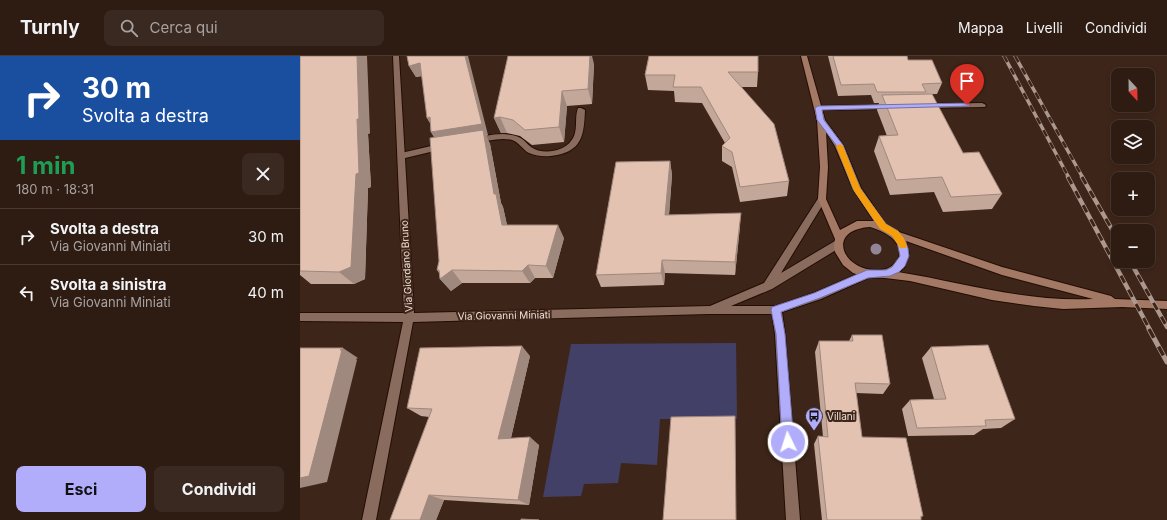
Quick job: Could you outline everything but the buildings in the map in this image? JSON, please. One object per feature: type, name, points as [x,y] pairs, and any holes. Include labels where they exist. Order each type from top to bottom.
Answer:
[{"type":"main road","points":[[804,56],[821,120],[824,167],[822,199],[839,241]]},
{"type":"main road","points":[[821,120],[839,145],[857,189],[883,227]]},
{"type":"main road","name":"Via Giovanni Miniati","points":[[872,224],[883,227],[895,234],[1002,271],[1123,303],[1055,304],[987,294],[887,274],[867,274],[857,270],[843,259],[839,251],[839,241],[844,231],[852,226],[872,224]]},
{"type":"main road","points":[[887,274],[896,270],[902,264],[905,256],[901,240],[895,234]]},
{"type":"main road","points":[[1123,303],[1167,305]]},
{"type":"street","name":"Via Giordano Bruno","points":[[369,520],[409,318],[396,56]]},
{"type":"street","points":[[920,106],[982,105]]},
{"type":"street","points":[[818,108],[896,106]]},
{"type":"street","points":[[465,142],[507,137],[517,139],[530,151],[542,154],[560,152],[573,146],[579,137],[581,110]]},
{"type":"street","points":[[401,156],[451,144]]},
{"type":"street","points":[[768,286],[822,199]]},
{"type":"street","name":"Via Giovanni Miniati","points":[[708,310],[768,286],[839,241]]},
{"type":"street","name":"Via Giovanni Miniati","points":[[300,317],[409,318],[708,310],[776,310],[817,296],[867,274]]},
{"type":"street","points":[[776,310],[780,334],[794,520]]},
{"type":"shaded area","points":[[736,343],[737,419],[660,419],[657,465],[621,463],[618,483],[584,484],[581,496],[543,497],[571,344]]},
{"type":"railway","points":[[1004,56],[1069,178]]},
{"type":"railway","points":[[1015,56],[1083,178]]},
{"type":"railway","points":[[1068,177],[1150,330]]},
{"type":"railway","points":[[1082,177],[1111,228]]},
{"type":"railway","points":[[1134,268],[1167,327]]},
{"type":"railway","points":[[1149,329],[1167,362]]},
{"type":"slow traffic","points":[[840,146],[857,189],[883,227],[895,234],[901,240],[903,246]]},
{"type":"place","name":"Villani","points":[[814,431]]},
{"type":"route","points":[[788,442],[780,334],[776,310],[817,296],[857,277],[867,274],[887,274],[896,270],[902,264],[905,256],[901,240],[895,234],[883,227],[857,189],[839,145],[821,120],[818,108],[967,105]]}]
